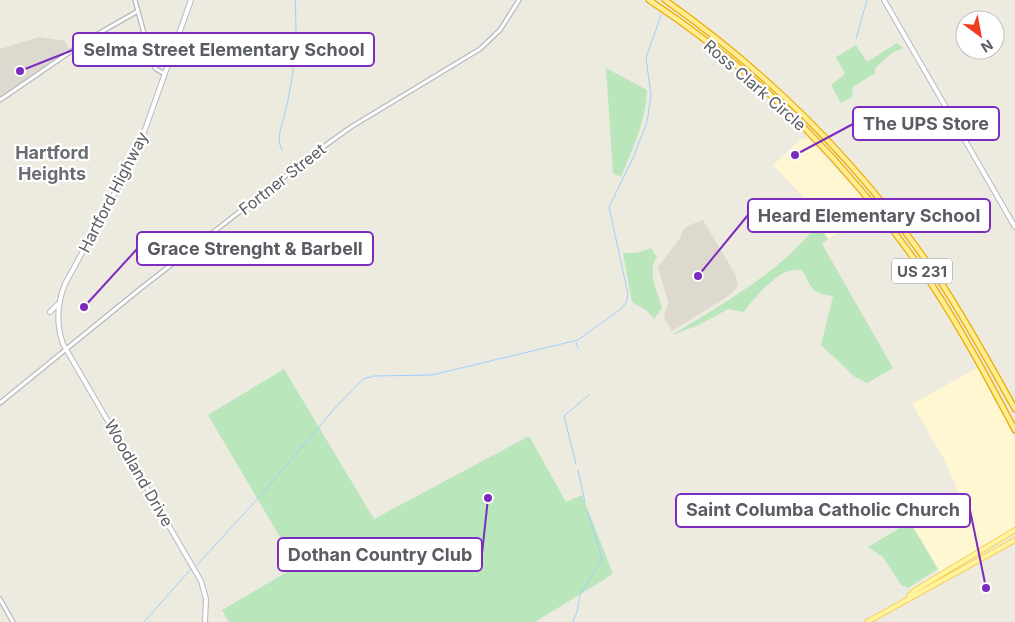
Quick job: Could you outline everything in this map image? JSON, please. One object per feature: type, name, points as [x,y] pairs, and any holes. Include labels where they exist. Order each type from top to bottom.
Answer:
[{"type":"highway","name":"Ross Clark Circle","points":[[649,0],[700,36],[787,110],[870,200],[933,287],[991,384],[1015,430]]},
{"type":"highway","name":"Ross Clark Circle","points":[[665,0],[701,26],[769,81],[812,123],[881,200],[941,282],[1015,409]]},
{"type":"highway","points":[[686,26],[698,28],[701,26]]},
{"type":"highway","points":[[700,36],[704,33],[712,35]]},
{"type":"highway","points":[[985,375],[998,379]]},
{"type":"highway","points":[[991,384],[1004,389]]},
{"type":"main road","name":"Hartford Highway","points":[[58,326],[60,303],[69,276],[137,152],[166,75],[191,0]]},
{"type":"main road","points":[[884,0],[1015,227]]},
{"type":"main road","points":[[50,312],[60,303]]},
{"type":"main road","name":"Woodland Drive","points":[[58,326],[66,349],[201,581],[206,599],[205,622]]},
{"type":"main road","points":[[908,598],[914,591],[1015,530]]},
{"type":"main road","points":[[867,622],[1015,540]]},
{"type":"street","points":[[135,0],[152,63],[156,69],[166,75]]},
{"type":"street","name":"Fortner Street","points":[[0,403],[337,136],[480,49],[500,30],[520,0]]},
{"type":"street","points":[[0,100],[89,39],[138,11]]},
{"type":"street","points":[[0,599],[13,622]]},
{"type":"shaded area","points":[[39,37],[65,41],[69,49],[0,98],[0,49]]},
{"type":"shaded area","points":[[808,138],[874,211],[828,239],[818,225],[825,220],[773,165],[801,139]]},
{"type":"shaded area","points":[[703,220],[735,274],[738,284],[736,289],[728,296],[672,331],[664,318],[668,302],[658,267],[680,238],[683,230]]},
{"type":"shaded area","points":[[977,368],[1015,438],[1015,527],[940,572],[910,522],[959,494],[945,461],[912,404]]},
{"type":"green space","points":[[897,43],[903,48],[892,53],[875,68],[875,73],[853,87],[852,97],[841,103],[831,85],[845,74],[836,57],[856,45],[867,62]]},
{"type":"green space","points":[[606,68],[647,90],[641,124],[621,177],[613,173]]},
{"type":"green space","points":[[809,203],[825,220],[818,225],[828,239],[822,244],[893,368],[867,383],[855,377],[821,345],[833,296],[813,289],[802,270],[788,271],[781,274],[769,283],[744,312],[728,309],[699,325],[672,335],[748,287],[800,244],[813,229],[801,211]]},
{"type":"green space","points":[[651,248],[657,257],[654,263],[653,275],[662,308],[654,319],[646,310],[632,302],[623,253],[637,253]]},
{"type":"green space","points":[[284,369],[374,519],[529,436],[566,502],[582,495],[613,574],[535,622],[229,622],[222,610],[297,566],[208,415]]},
{"type":"green space","points":[[910,522],[938,569],[908,588],[901,585],[883,557],[868,547]]},
{"type":"waterway","points":[[282,150],[279,142],[280,134],[294,59],[296,30],[295,0]]},
{"type":"waterway","points":[[856,39],[867,0]]},
{"type":"waterway","points":[[197,565],[262,494],[335,408],[363,379],[374,376],[432,375],[578,340],[622,308],[626,303],[628,294],[609,207],[633,158],[647,122],[651,95],[646,58],[661,15]]},
{"type":"waterway","points":[[576,342],[578,349]]},
{"type":"waterway","points":[[576,464],[564,416],[589,395]]},
{"type":"waterway","points":[[578,470],[585,502]]},
{"type":"waterway","points":[[573,622],[580,595],[602,559],[588,512]]},
{"type":"waterway","points":[[144,622],[191,569]]},
{"type":"place","name":"Selma Street Elementary School","points":[[20,71]]},
{"type":"place","name":"The UPS Store","points":[[795,155]]},
{"type":"place","name":"Heard Elementary School","points":[[698,276]]},
{"type":"place","name":"Grace Strenght & Barbell","points":[[84,307]]},
{"type":"place","name":"Dothan Country Club","points":[[488,498]]},
{"type":"place","name":"Saint Columba Catholic Church","points":[[986,588]]},
{"type":"district","name":"Hartford Heights","points":[[52,162]]}]
